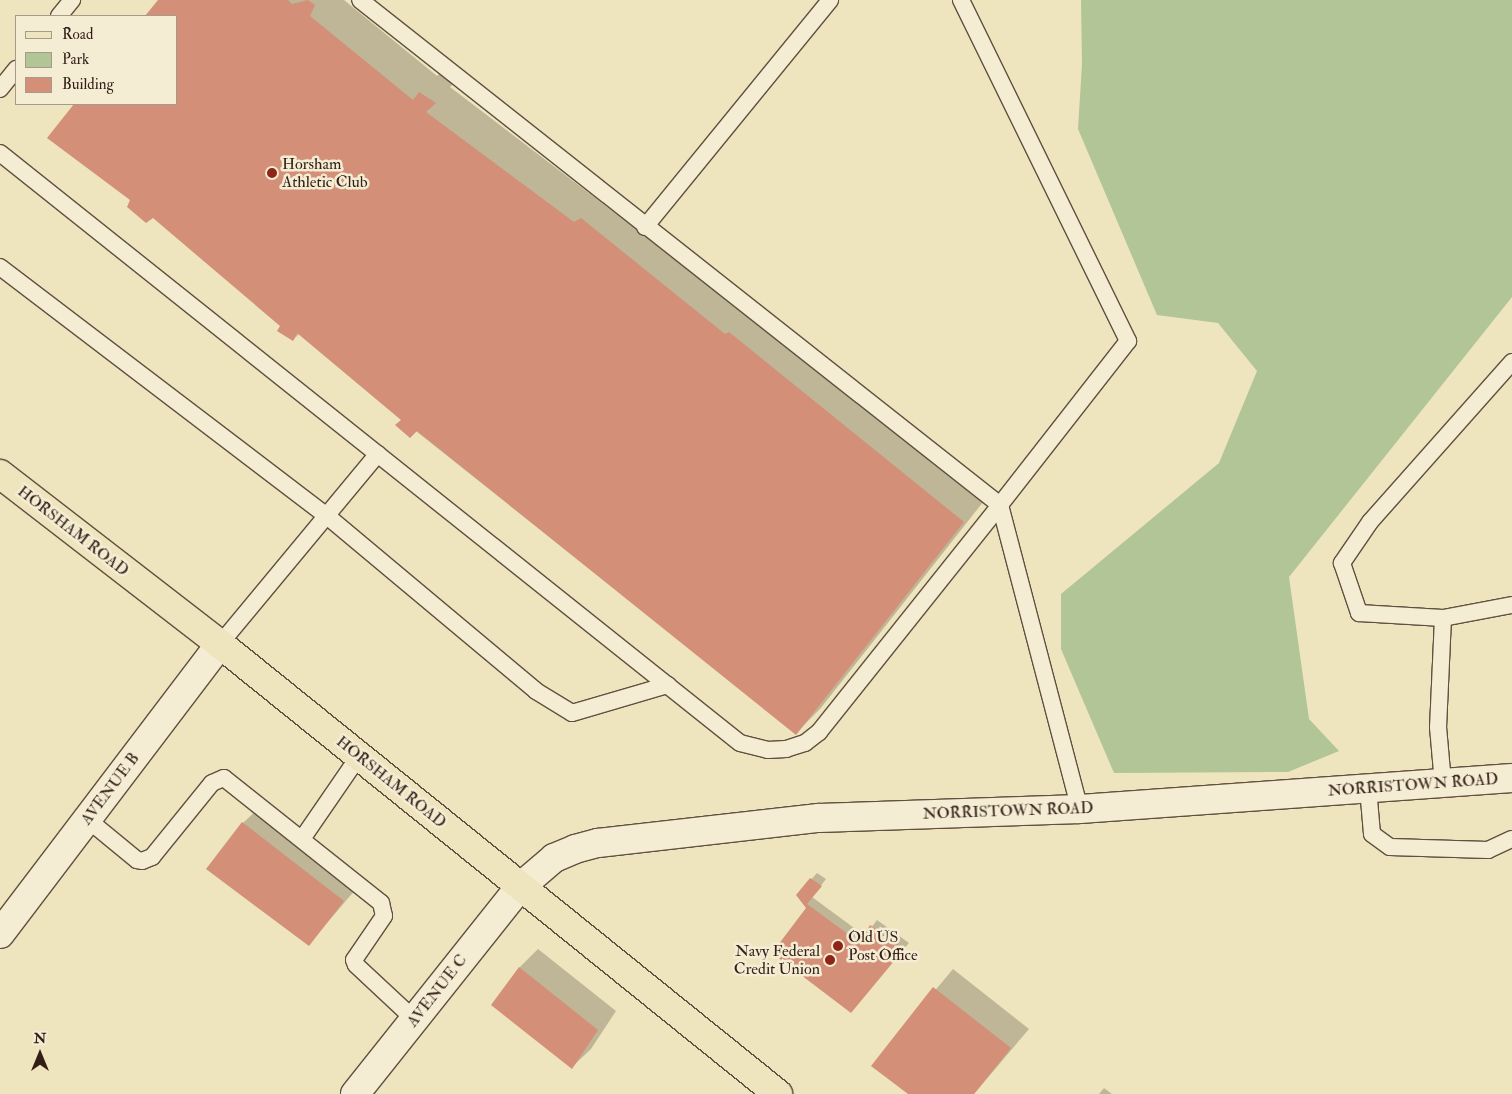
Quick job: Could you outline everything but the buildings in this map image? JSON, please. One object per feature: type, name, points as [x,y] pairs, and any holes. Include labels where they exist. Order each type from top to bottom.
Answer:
[{"type":"main road","name":"HORSHAM ROAD","points":[[0,474],[220,644],[519,888],[778,1094]]},
{"type":"street","name":"AVENUE B","points":[[0,934],[220,644]]},
{"type":"street","name":"NORRISTOWN ROAD","points":[[519,888],[554,858],[598,843],[819,818],[1080,809],[1512,778]]},
{"type":"street","name":"AVENUE C","points":[[355,1094],[519,888]]},
{"type":"lane","points":[[60,15],[72,0]]},
{"type":"lane","points":[[360,0],[645,227],[1000,505],[1080,809]]},
{"type":"lane","points":[[645,227],[830,0]]},
{"type":"lane","points":[[0,153],[740,743],[768,750],[786,749],[805,743],[819,732],[1128,341],[961,0]]},
{"type":"lane","points":[[0,89],[15,70]]},
{"type":"lane","points":[[0,267],[327,516],[536,690],[572,712],[668,686]]},
{"type":"lane","points":[[1512,362],[1370,522],[1342,563],[1359,613],[1443,618],[1512,605]]},
{"type":"lane","points":[[220,644],[378,454]]},
{"type":"lane","points":[[1443,618],[1438,727],[1443,783]]},
{"type":"lane","points":[[302,840],[359,756]]},
{"type":"lane","points":[[87,819],[137,860],[142,861],[152,857],[212,783],[224,778],[381,903],[384,916],[354,960],[356,965],[414,1019]]},
{"type":"lane","points":[[1368,788],[1372,834],[1390,847],[1488,850],[1512,839]]},
{"type":"green space","points":[[1081,0],[1512,0],[1512,297],[1289,577],[1309,719],[1339,751],[1288,772],[1114,773],[1061,649],[1061,594],[1219,463],[1257,371],[1218,323],[1157,315],[1078,129],[1082,64]]},
{"type":"place","name":"Horsham Athletic Club","points":[[272,173]]},
{"type":"place","name":"Old US Post Office","points":[[838,946]]},
{"type":"place","name":"Navy Federal Credit Union","points":[[830,960]]}]
